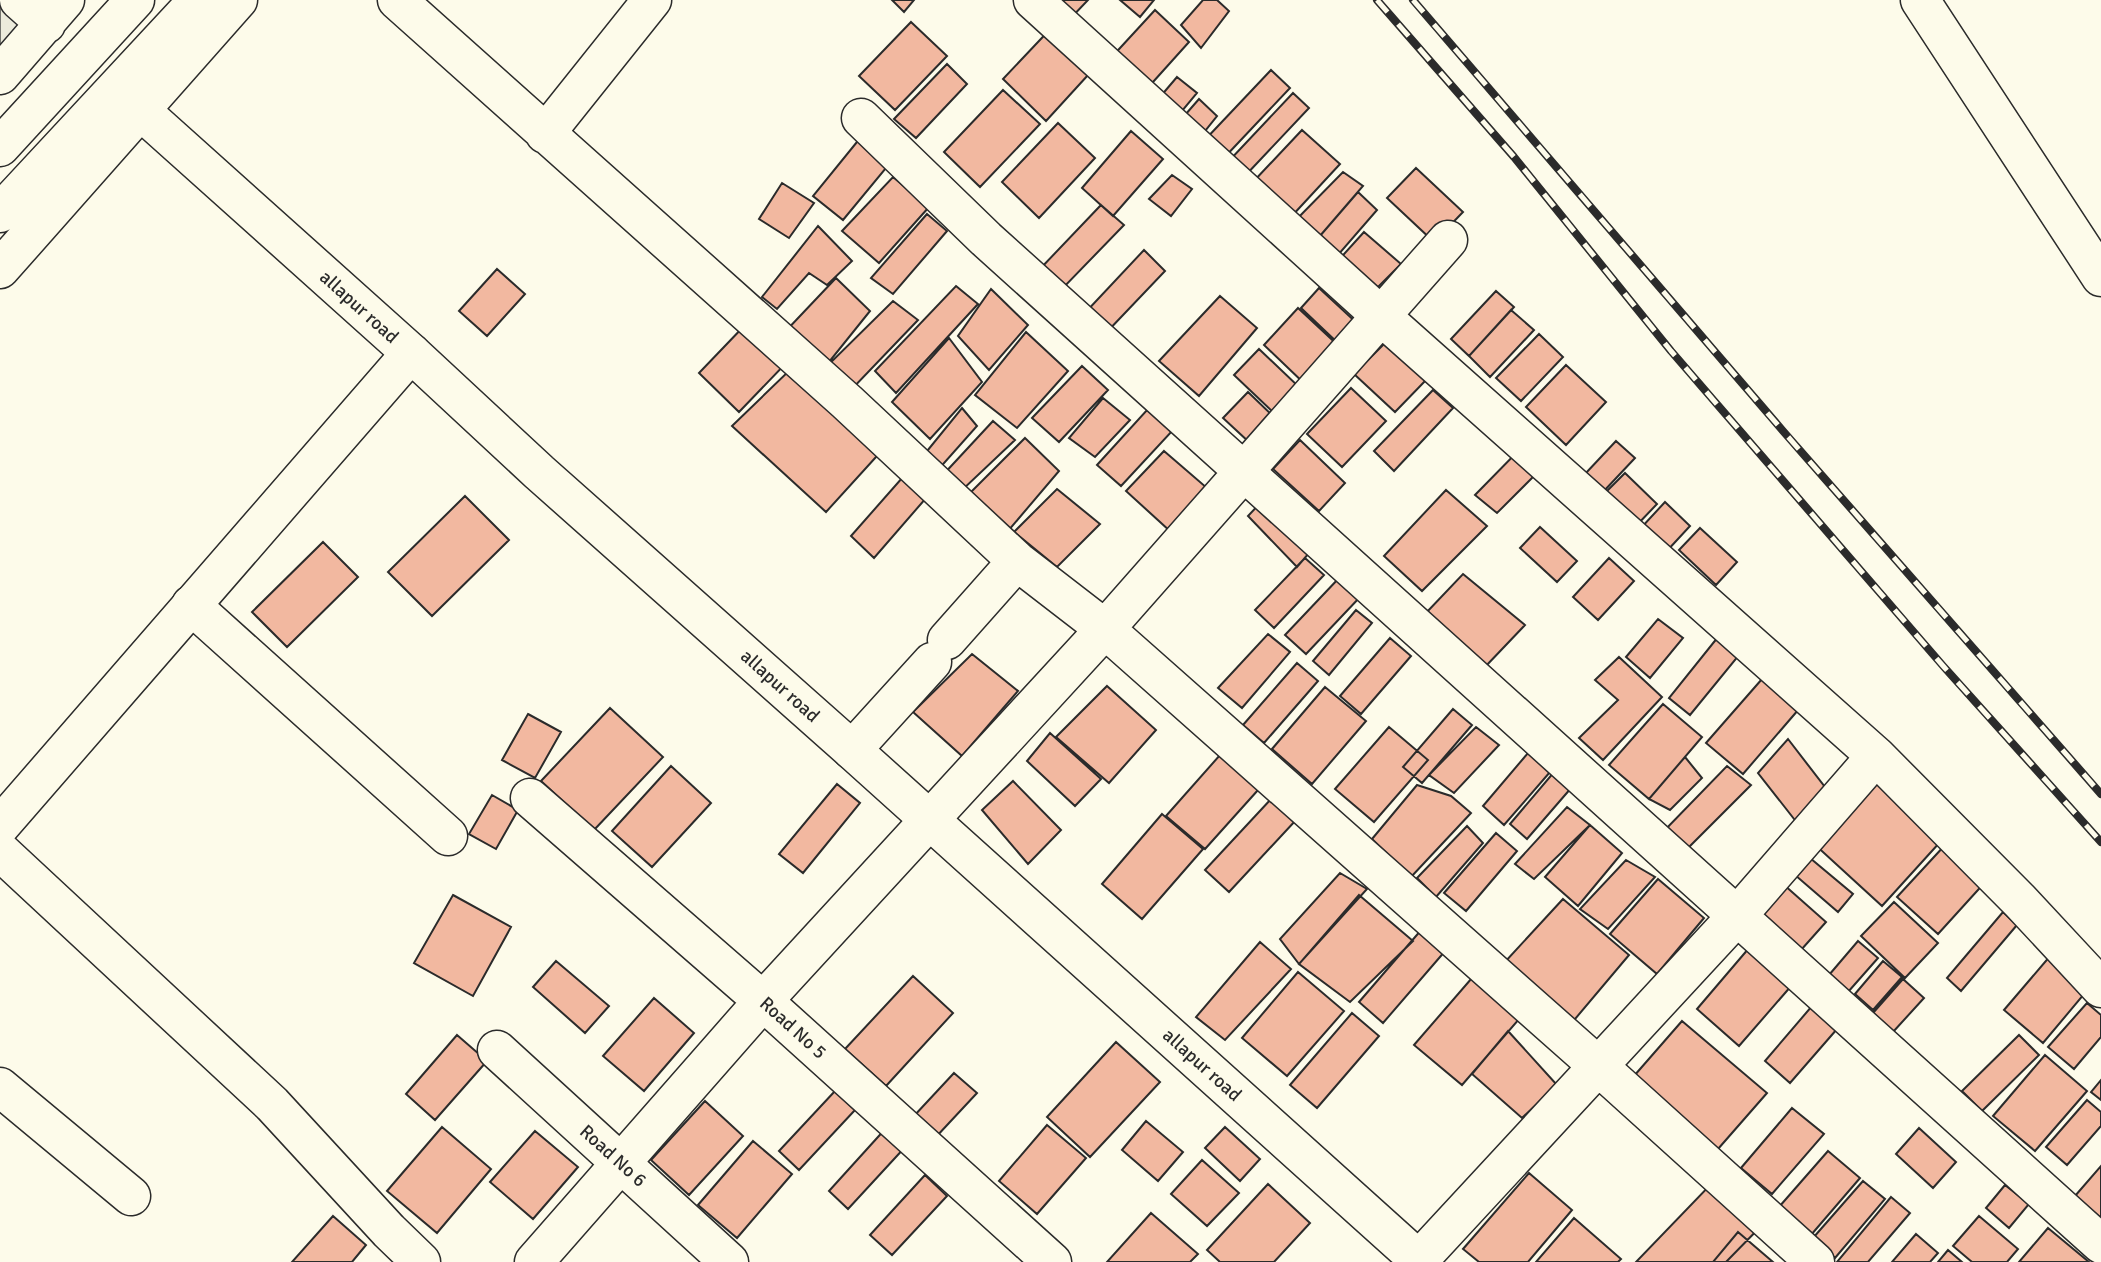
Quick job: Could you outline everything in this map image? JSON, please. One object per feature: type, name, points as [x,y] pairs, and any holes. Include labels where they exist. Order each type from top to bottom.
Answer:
[{"type":"street","points":[[0,147],[135,0]]},
{"type":"street","points":[[0,213],[198,0]]},
{"type":"street","points":[[0,269],[238,0]]},
{"type":"street","points":[[397,0],[847,402],[1017,561],[1105,629],[1815,1262]]},
{"type":"street","points":[[545,134],[652,0]]},
{"type":"street","points":[[1033,0],[1381,316],[1876,756],[2020,901],[2101,988]]},
{"type":"street","points":[[1920,0],[2101,277]]},
{"type":"street","points":[[0,75],[43,8]]},
{"type":"street","name":"allapur road","points":[[140,110],[411,353],[539,472],[1419,1261]]},
{"type":"street","points":[[860,118],[986,239],[2101,1244]]},
{"type":"street","points":[[534,1262],[763,1001],[1105,629],[1448,240]]},
{"type":"street","points":[[0,826],[411,353]]},
{"type":"street","points":[[852,750],[1017,561]]},
{"type":"street","points":[[191,605],[448,836]]},
{"type":"street","points":[[1419,1261],[1737,916],[1876,756]]},
{"type":"street","name":"Road No 5","points":[[530,798],[763,1001],[1052,1262]]},
{"type":"street","points":[[0,851],[272,1104],[421,1262]]},
{"type":"street","name":"Road No 6","points":[[497,1050],[729,1262]]},
{"type":"street","points":[[0,1087],[131,1196]]},
{"type":"shaded area","points":[[0,2],[27,26],[0,57]]},
{"type":"building","points":[[892,0],[914,0],[904,12]]},
{"type":"building","points":[[1045,0],[1088,0],[1067,22]]},
{"type":"building","points":[[1120,0],[1154,0],[1140,17]]},
{"type":"building","points":[[1203,0],[1217,0],[1229,11],[1201,48],[1181,25]]},
{"type":"building","points":[[1155,10],[1189,42],[1144,92],[1109,60]]},
{"type":"building","points":[[911,22],[947,56],[895,110],[859,76]]},
{"type":"building","points":[[1056,23],[1099,63],[1046,121],[1003,79]]},
{"type":"building","points":[[947,64],[967,84],[916,138],[894,119]]},
{"type":"building","points":[[1271,70],[1290,88],[1221,161],[1201,144]]},
{"type":"building","points":[[1177,77],[1197,93],[1177,117],[1154,104]]},
{"type":"building","points":[[1003,90],[1040,124],[980,187],[944,152]]},
{"type":"building","points":[[1293,93],[1309,108],[1243,178],[1227,163]]},
{"type":"building","points":[[1199,99],[1217,116],[1197,141],[1178,123]]},
{"type":"building","points":[[1058,123],[1095,158],[1039,218],[1002,182]]},
{"type":"building","points":[[1302,130],[1340,164],[1290,218],[1252,183]]},
{"type":"building","points":[[1131,131],[1163,159],[1113,216],[1082,188]]},
{"type":"building","points":[[861,137],[891,162],[843,220],[813,196]]},
{"type":"building","points":[[1416,168],[1463,212],[1434,242],[1387,198]]},
{"type":"building","points":[[1343,172],[1363,186],[1313,244],[1291,225]]},
{"type":"building","points":[[1172,175],[1192,189],[1171,216],[1149,199]]},
{"type":"building","points":[[893,177],[929,207],[879,263],[842,231]]},
{"type":"building","points":[[782,183],[814,203],[789,238],[759,219]]},
{"type":"building","points":[[1358,192],[1377,210],[1331,263],[1313,244]]},
{"type":"building","points":[[1101,205],[1124,225],[1062,289],[1039,270]]},
{"type":"building","points":[[927,214],[947,231],[893,294],[871,278]]},
{"type":"building","points":[[818,226],[852,261],[827,285],[809,273],[777,309],[762,297]]},
{"type":"building","points":[[1364,232],[1401,264],[1369,296],[1335,264]]},
{"type":"building","points":[[1144,250],[1165,271],[1104,335],[1083,315]]},
{"type":"building","points":[[497,269],[525,294],[487,336],[459,311]]},
{"type":"building","points":[[836,278],[870,311],[821,372],[782,335]]},
{"type":"building","points":[[956,286],[978,304],[896,393],[875,371]]},
{"type":"building","points":[[1319,288],[1360,326],[1341,346],[1301,308]]},
{"type":"building","points":[[991,289],[1028,325],[989,370],[958,336]]},
{"type":"building","points":[[1496,291],[1514,307],[1469,356],[1451,339]]},
{"type":"building","points":[[1220,296],[1257,328],[1199,396],[1159,361]]},
{"type":"building","points":[[893,301],[918,320],[850,391],[821,372]]},
{"type":"building","points":[[1298,308],[1343,350],[1308,387],[1264,345]]},
{"type":"building","points":[[1511,310],[1534,330],[1490,377],[1469,356]]},
{"type":"building","points":[[747,323],[789,360],[739,412],[699,373]]},
{"type":"building","points":[[1026,332],[1068,371],[1017,428],[975,395]]},
{"type":"building","points":[[1539,334],[1563,357],[1521,401],[1496,378]]},
{"type":"building","points":[[949,338],[982,382],[930,439],[892,402]]},
{"type":"building","points":[[1387,341],[1427,379],[1395,412],[1354,374]]},
{"type":"building","points":[[1259,349],[1299,387],[1275,414],[1234,375]]},
{"type":"building","points":[[1566,365],[1606,402],[1566,445],[1526,407]]},
{"type":"building","points":[[794,366],[886,446],[826,512],[732,426]]},
{"type":"building","points":[[1082,366],[1108,390],[1059,442],[1032,418]]},
{"type":"building","points":[[1351,388],[1386,421],[1342,467],[1307,434]]},
{"type":"building","points":[[1433,390],[1453,408],[1394,471],[1374,451]]},
{"type":"building","points":[[1248,392],[1274,417],[1250,443],[1223,418]]},
{"type":"building","points":[[1103,398],[1130,420],[1095,457],[1069,438]]},
{"type":"building","points":[[962,408],[977,426],[937,471],[923,456]]},
{"type":"building","points":[[1147,410],[1174,429],[1121,486],[1097,465]]},
{"type":"building","points":[[993,421],[1015,440],[959,493],[941,477]]},
{"type":"building","points":[[1025,438],[1059,471],[1008,531],[971,492]]},
{"type":"building","points":[[1300,440],[1345,483],[1319,511],[1273,469]]},
{"type":"building","points":[[1616,441],[1635,458],[1603,492],[1585,474]]},
{"type":"building","points":[[1523,446],[1540,470],[1497,513],[1475,495]]},
{"type":"building","points":[[1164,451],[1207,488],[1171,532],[1126,491]]},
{"type":"building","points":[[910,469],[933,490],[874,558],[851,536]]},
{"type":"building","points":[[1625,473],[1657,504],[1634,528],[1601,497]]},
{"type":"building","points":[[1057,489],[1100,524],[1057,567],[1014,532]]},
{"type":"building","points":[[1446,490],[1487,526],[1422,591],[1384,556]]},
{"type":"building","points":[[465,496],[509,540],[432,616],[388,572]]},
{"type":"building","points":[[1265,498],[1316,545],[1297,567],[1248,516]]},
{"type":"building","points":[[1665,502],[1690,526],[1665,553],[1640,529]]},
{"type":"building","points":[[1540,527],[1577,561],[1557,582],[1520,548]]},
{"type":"building","points":[[1700,528],[1737,562],[1716,585],[1679,550]]},
{"type":"building","points":[[323,542],[358,577],[287,647],[252,612]]},
{"type":"building","points":[[1305,558],[1324,575],[1274,628],[1255,610]]},
{"type":"building","points":[[1609,558],[1634,581],[1598,620],[1573,597]]},
{"type":"building","points":[[1463,574],[1525,625],[1484,668],[1425,614]]},
{"type":"building","points":[[1340,577],[1361,596],[1306,654],[1285,635]]},
{"type":"building","points":[[1356,610],[1372,623],[1329,675],[1313,661]]},
{"type":"building","points":[[1658,619],[1683,638],[1650,678],[1626,657]]},
{"type":"building","points":[[1722,632],[1744,649],[1690,715],[1669,698]]},
{"type":"building","points":[[1268,634],[1290,652],[1242,708],[1218,688]]},
{"type":"building","points":[[1390,638],[1411,656],[1361,714],[1340,696]]},
{"type":"building","points":[[972,654],[1018,691],[962,756],[913,712]]},
{"type":"building","points":[[1619,657],[1662,697],[1603,760],[1579,738],[1618,700],[1595,680]]},
{"type":"building","points":[[1297,663],[1318,681],[1264,743],[1243,725]]},
{"type":"building","points":[[1769,671],[1805,702],[1743,774],[1706,743]]},
{"type":"building","points":[[1107,686],[1156,730],[1109,783],[1056,737]]},
{"type":"building","points":[[1325,687],[1366,721],[1312,784],[1272,749]]},
{"type":"building","points":[[1663,704],[1702,737],[1649,799],[1609,765]]},
{"type":"building","points":[[610,708],[663,757],[594,830],[541,781]]},
{"type":"building","points":[[1453,709],[1472,725],[1422,783],[1403,767]]},
{"type":"building","points":[[528,714],[561,732],[535,778],[502,760]]},
{"type":"building","points":[[1389,727],[1428,760],[1374,822],[1335,789]]},
{"type":"building","points":[[1476,727],[1499,745],[1454,793],[1429,775]]},
{"type":"building","points":[[1050,733],[1101,779],[1075,806],[1027,761]]},
{"type":"building","points":[[1788,739],[1828,791],[1798,824],[1758,773]]},
{"type":"building","points":[[1228,746],[1267,780],[1205,849],[1166,816]]},
{"type":"building","points":[[1528,753],[1550,772],[1504,825],[1483,806]]},
{"type":"building","points":[[1685,757],[1702,778],[1670,810],[1649,799]]},
{"type":"building","points":[[1560,765],[1578,780],[1527,839],[1510,824]]},
{"type":"building","points":[[671,766],[711,803],[652,867],[612,831]]},
{"type":"building","points":[[1727,766],[1751,785],[1682,854],[1661,834]]},
{"type":"building","points":[[1872,777],[1941,841],[1882,906],[1812,842]]},
{"type":"building","points":[[1013,781],[1061,830],[1028,864],[982,810]]},
{"type":"building","points":[[837,784],[860,803],[803,873],[779,854]]},
{"type":"building","points":[[1417,785],[1451,796],[1471,813],[1411,877],[1372,839]]},
{"type":"building","points":[[492,795],[518,810],[496,849],[469,834]]},
{"type":"building","points":[[1272,798],[1296,820],[1229,892],[1205,870]]},
{"type":"building","points":[[1567,807],[1590,825],[1534,879],[1515,864]]},
{"type":"building","points":[[1162,814],[1203,849],[1142,919],[1102,884]]},
{"type":"building","points":[[1590,825],[1622,853],[1578,906],[1545,877]]},
{"type":"building","points":[[1467,826],[1483,843],[1436,897],[1417,878]]},
{"type":"building","points":[[1496,833],[1517,851],[1466,911],[1444,893]]},
{"type":"building","points":[[1946,844],[1987,880],[1938,934],[1897,897]]},
{"type":"building","points":[[1810,858],[1853,894],[1838,912],[1795,875]]},
{"type":"building","points":[[1626,860],[1655,877],[1608,929],[1580,909]]},
{"type":"building","points":[[1340,873],[1367,889],[1299,964],[1280,939]]},
{"type":"building","points":[[1658,879],[1704,918],[1657,974],[1610,934]]},
{"type":"building","points":[[1783,884],[1826,922],[1801,950],[1758,912]]},
{"type":"building","points":[[453,895],[511,927],[473,996],[414,963]]},
{"type":"building","points":[[1359,895],[1413,941],[1350,1002],[1299,964]]},
{"type":"building","points":[[1563,899],[1629,955],[1570,1025],[1504,963]]},
{"type":"building","points":[[1894,902],[1938,943],[1905,978],[1861,936]]},
{"type":"building","points":[[2003,912],[2017,925],[1961,991],[1947,978]]},
{"type":"building","points":[[1422,929],[1446,950],[1383,1023],[1359,1002]]},
{"type":"building","points":[[1858,941],[1878,958],[1848,992],[1829,975]]},
{"type":"building","points":[[1260,942],[1291,969],[1225,1040],[1196,1017]]},
{"type":"building","points":[[1749,948],[1792,985],[1739,1046],[1697,1009]]},
{"type":"building","points":[[2051,955],[2090,987],[2043,1043],[2004,1010]]},
{"type":"building","points":[[556,961],[609,1006],[585,1033],[533,987]]},
{"type":"building","points":[[1883,961],[1902,977],[1873,1010],[1855,994]]},
{"type":"building","points":[[1478,971],[1526,1011],[1462,1085],[1414,1045]]},
{"type":"building","points":[[1298,972],[1344,1011],[1287,1076],[1242,1038]]},
{"type":"building","points":[[913,976],[953,1013],[886,1086],[845,1049]]},
{"type":"building","points":[[1903,979],[1924,998],[1893,1032],[1873,1013]]},
{"type":"building","points":[[654,998],[694,1033],[644,1091],[603,1056]]},
{"type":"building","points":[[1818,999],[1844,1021],[1790,1083],[1765,1061]]},
{"type":"building","points":[[2087,1003],[2101,1015],[2101,1037],[2074,1069],[2048,1047]]},
{"type":"building","points":[[1352,1013],[1379,1036],[1317,1108],[1290,1085]]},
{"type":"building","points":[[1682,1021],[1767,1093],[1711,1157],[1627,1084]]},
{"type":"building","points":[[1508,1031],[1557,1085],[1522,1118],[1472,1074]]},
{"type":"building","points":[[457,1035],[487,1061],[435,1120],[406,1094]]},
{"type":"building","points":[[2019,1035],[2039,1055],[1982,1111],[1962,1091]]},
{"type":"building","points":[[1116,1042],[1160,1082],[1090,1157],[1047,1117]]},
{"type":"building","points":[[2045,1055],[2087,1091],[2035,1151],[1993,1116]]},
{"type":"building","points":[[954,1073],[977,1093],[935,1138],[913,1117]]},
{"type":"building","points":[[2101,1080],[2101,1100],[2091,1092]]},
{"type":"building","points":[[835,1091],[855,1110],[799,1170],[779,1151]]},
{"type":"building","points":[[2087,1100],[2101,1112],[2101,1126],[2067,1165],[2046,1147]]},
{"type":"building","points":[[705,1101],[743,1136],[689,1195],[651,1160]]},
{"type":"building","points":[[1792,1108],[1824,1134],[1772,1194],[1741,1168]]},
{"type":"building","points":[[1146,1121],[1183,1152],[1158,1181],[1122,1150]]},
{"type":"building","points":[[1047,1125],[1086,1158],[1037,1214],[999,1181]]},
{"type":"building","points":[[442,1127],[491,1169],[437,1233],[387,1191]]},
{"type":"building","points":[[887,1127],[907,1145],[848,1209],[829,1191]]},
{"type":"building","points":[[1225,1127],[1260,1159],[1240,1181],[1205,1148]]},
{"type":"building","points":[[1919,1128],[1956,1162],[1933,1188],[1896,1154]]},
{"type":"building","points":[[535,1131],[578,1167],[533,1219],[490,1182]]},
{"type":"building","points":[[753,1141],[792,1174],[737,1238],[698,1205]]},
{"type":"building","points":[[1828,1151],[1860,1178],[1811,1235],[1779,1207]]},
{"type":"building","points":[[1202,1160],[1239,1193],[1207,1226],[1171,1194]]},
{"type":"building","points":[[2101,1166],[2101,1218],[2075,1196]]},
{"type":"building","points":[[1529,1173],[1572,1210],[1528,1262],[1479,1262],[1463,1249]]},
{"type":"building","points":[[925,1175],[947,1196],[892,1255],[870,1235]]},
{"type":"building","points":[[1863,1181],[1885,1199],[1835,1258],[1813,1238]]},
{"type":"building","points":[[1713,1182],[1766,1221],[1726,1262],[1636,1262]]},
{"type":"building","points":[[1268,1184],[1310,1223],[1274,1262],[1220,1262],[1207,1250]]},
{"type":"building","points":[[2005,1185],[2029,1204],[2009,1228],[1986,1208]]},
{"type":"building","points":[[1891,1197],[1910,1213],[1868,1262],[1837,1262]]},
{"type":"building","points":[[1151,1213],[1198,1254],[1190,1262],[1107,1262]]},
{"type":"building","points":[[333,1216],[366,1245],[352,1262],[292,1262]]},
{"type":"building","points":[[1979,1216],[2018,1249],[2007,1262],[1972,1262],[1953,1246]]},
{"type":"building","points":[[1574,1218],[1621,1259],[1618,1262],[1536,1262]]},
{"type":"building","points":[[2048,1228],[2089,1262],[2019,1262]]},
{"type":"building","points":[[1738,1232],[1773,1262],[1713,1262]]},
{"type":"building","points":[[1916,1234],[1938,1253],[1930,1262],[1892,1262]]},
{"type":"building","points":[[1948,1250],[1962,1262],[1938,1262]]},
{"type":"railway","points":[[1377,0],[1514,157],[1671,351],[1944,667],[2101,842]]},
{"type":"railway","points":[[1413,0],[1783,431],[2101,794]]}]
